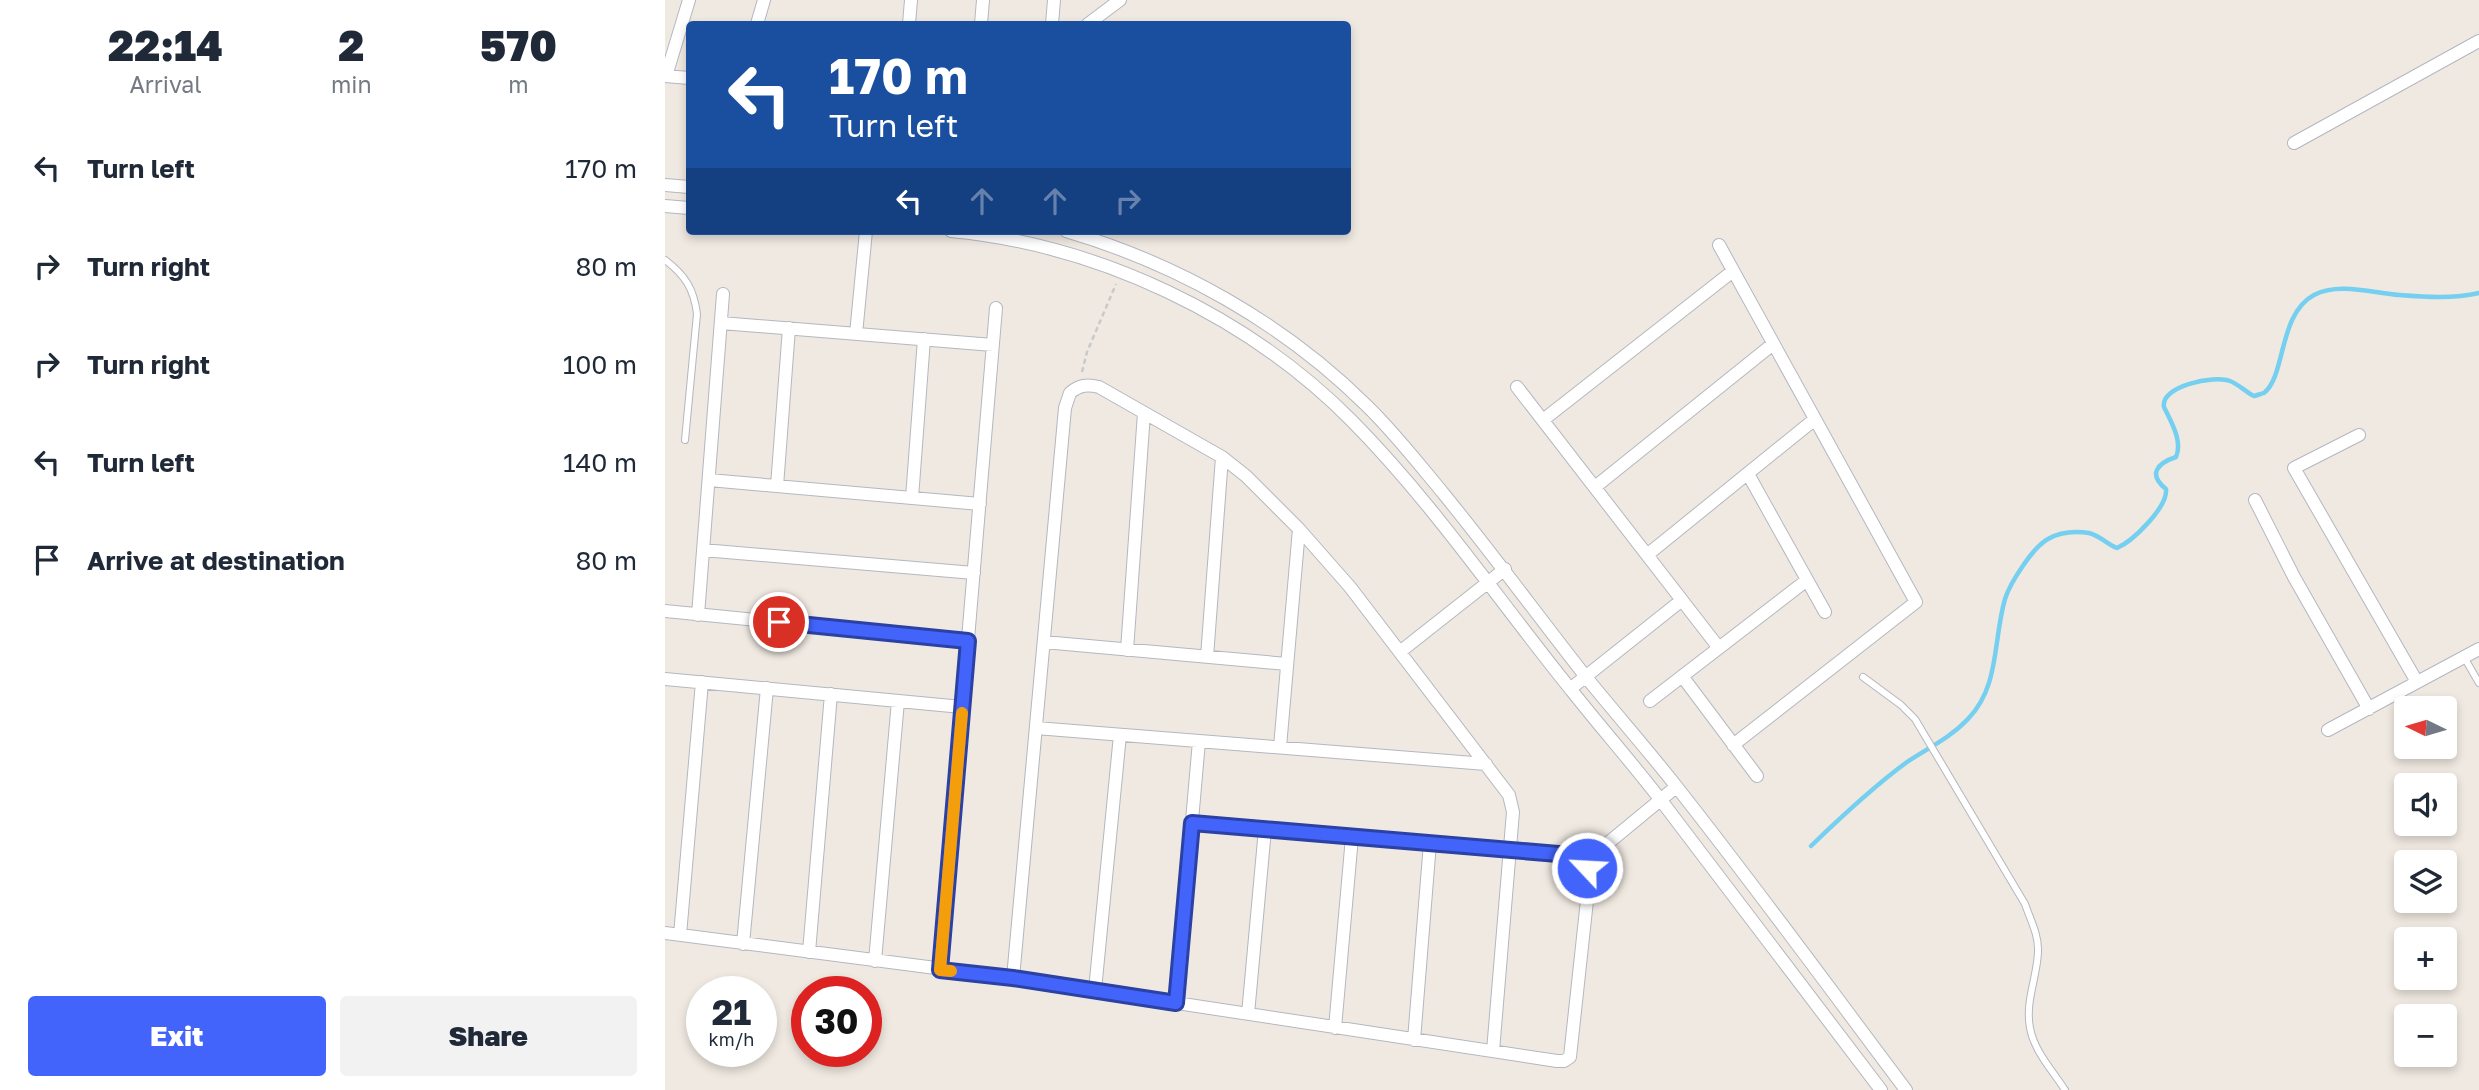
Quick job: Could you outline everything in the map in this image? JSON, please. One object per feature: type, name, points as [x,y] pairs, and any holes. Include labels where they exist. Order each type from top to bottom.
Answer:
[{"type":"street","points":[[686,78],[665,76],[689,0]]},
{"type":"street","points":[[758,21],[764,0]]},
{"type":"street","points":[[909,21],[911,0]]},
{"type":"street","points":[[981,21],[983,0]]},
{"type":"street","points":[[1052,21],[1054,0]]},
{"type":"street","points":[[1092,21],[1120,0]]},
{"type":"street","points":[[2294,143],[2479,41]]},
{"type":"street","points":[[665,185],[686,187]]},
{"type":"street","points":[[665,206],[686,208]]},
{"type":"street","points":[[856,334],[866,235]]},
{"type":"street","points":[[988,235],[1079,257],[1171,294],[1208,313],[1286,364],[1350,419],[1388,459],[1661,800],[1881,1090]]},
{"type":"street","points":[[1078,235],[1130,253],[1218,294],[1299,347],[1365,404],[1505,569],[1586,677],[1676,787],[1906,1090]]},
{"type":"street","points":[[1719,245],[1916,602],[1733,745]]},
{"type":"street","points":[[1121,273],[1130,253]]},
{"type":"street","points":[[1543,420],[1733,271]]},
{"type":"street","points":[[698,615],[723,294]]},
{"type":"street","points":[[940,970],[996,308]]},
{"type":"street","points":[[721,323],[993,345]]},
{"type":"street","points":[[777,486],[789,328]]},
{"type":"street","points":[[912,498],[925,339]]},
{"type":"street","points":[[1595,487],[1773,344]]},
{"type":"street","points":[[1286,364],[1299,347]]},
{"type":"street","points":[[1013,978],[1066,399],[1070,393],[1082,386],[1099,387],[1222,457],[1299,529],[1401,651],[1511,801],[1513,812],[1493,1051]]},
{"type":"street","points":[[1517,387],[1719,648]]},
{"type":"street","points":[[1127,650],[1144,413]]},
{"type":"street","points":[[1647,555],[1815,419]]},
{"type":"street","points":[[2359,435],[2294,468],[2417,682]]},
{"type":"street","points":[[1207,657],[1222,457]]},
{"type":"street","points":[[1748,474],[1825,612]]},
{"type":"street","points":[[709,480],[980,504]]},
{"type":"street","points":[[2255,500],[2294,577],[2369,709]]},
{"type":"street","points":[[1280,747],[1299,529]]},
{"type":"street","points":[[703,550],[974,573]]},
{"type":"street","points":[[1401,651],[1505,569]]},
{"type":"street","points":[[1650,701],[1807,580]]},
{"type":"street","points":[[1570,689],[1682,600]]},
{"type":"street","points":[[665,611],[968,641]]},
{"type":"street","points":[[1044,642],[1287,664]]},
{"type":"street","points":[[2327,730],[2479,649]]},
{"type":"street","points":[[1682,676],[1757,776]]},
{"type":"street","points":[[665,679],[962,707]]},
{"type":"street","points":[[680,935],[702,682]]},
{"type":"street","points":[[743,944],[767,688]]},
{"type":"street","points":[[809,953],[831,694]]},
{"type":"street","points":[[875,961],[898,701]]},
{"type":"street","points":[[1036,729],[1486,764]]},
{"type":"street","points":[[1095,990],[1120,735]]},
{"type":"street","points":[[1176,1003],[1199,741]]},
{"type":"street","points":[[1585,862],[1676,787]]},
{"type":"street","points":[[665,933],[1013,978],[1557,1061],[1570,1057],[1589,881],[1585,862],[1576,856],[1192,823]]},
{"type":"street","points":[[1248,1014],[1265,829]]},
{"type":"street","points":[[1335,1028],[1352,836]]},
{"type":"street","points":[[1414,1040],[1430,843]]},
{"type":"lane","points":[[665,260],[688,281],[696,306],[685,440]]},
{"type":"lane","points":[[2464,657],[2479,684]]},
{"type":"lane","points":[[1863,677],[1915,719],[2025,904],[2038,949],[2030,988],[2030,1029],[2036,1047],[2065,1090]]},
{"type":"path","points":[[1082,386],[1083,364],[1087,352],[1121,273]]},
{"type":"waterway","points":[[1811,846],[1882,781],[1961,726],[1978,706],[1991,677],[2005,599],[2017,575],[2042,543],[2063,533],[2084,532],[2117,548],[2140,531],[2156,514],[2166,489],[2157,479],[2157,470],[2164,462],[2176,457],[2178,451],[2175,432],[2164,407],[2170,393],[2190,384],[2212,380],[2233,382],[2254,396],[2264,393],[2276,373],[2294,316],[2302,304],[2323,291],[2356,289],[2439,297],[2479,293]]},
{"type":"slow traffic","points":[[951,971],[940,970],[962,713]]},
{"type":"route","points":[[779,622],[968,641],[940,970],[1013,978],[1176,1003],[1192,823],[1570,855],[1581,858],[1587,868]]}]
